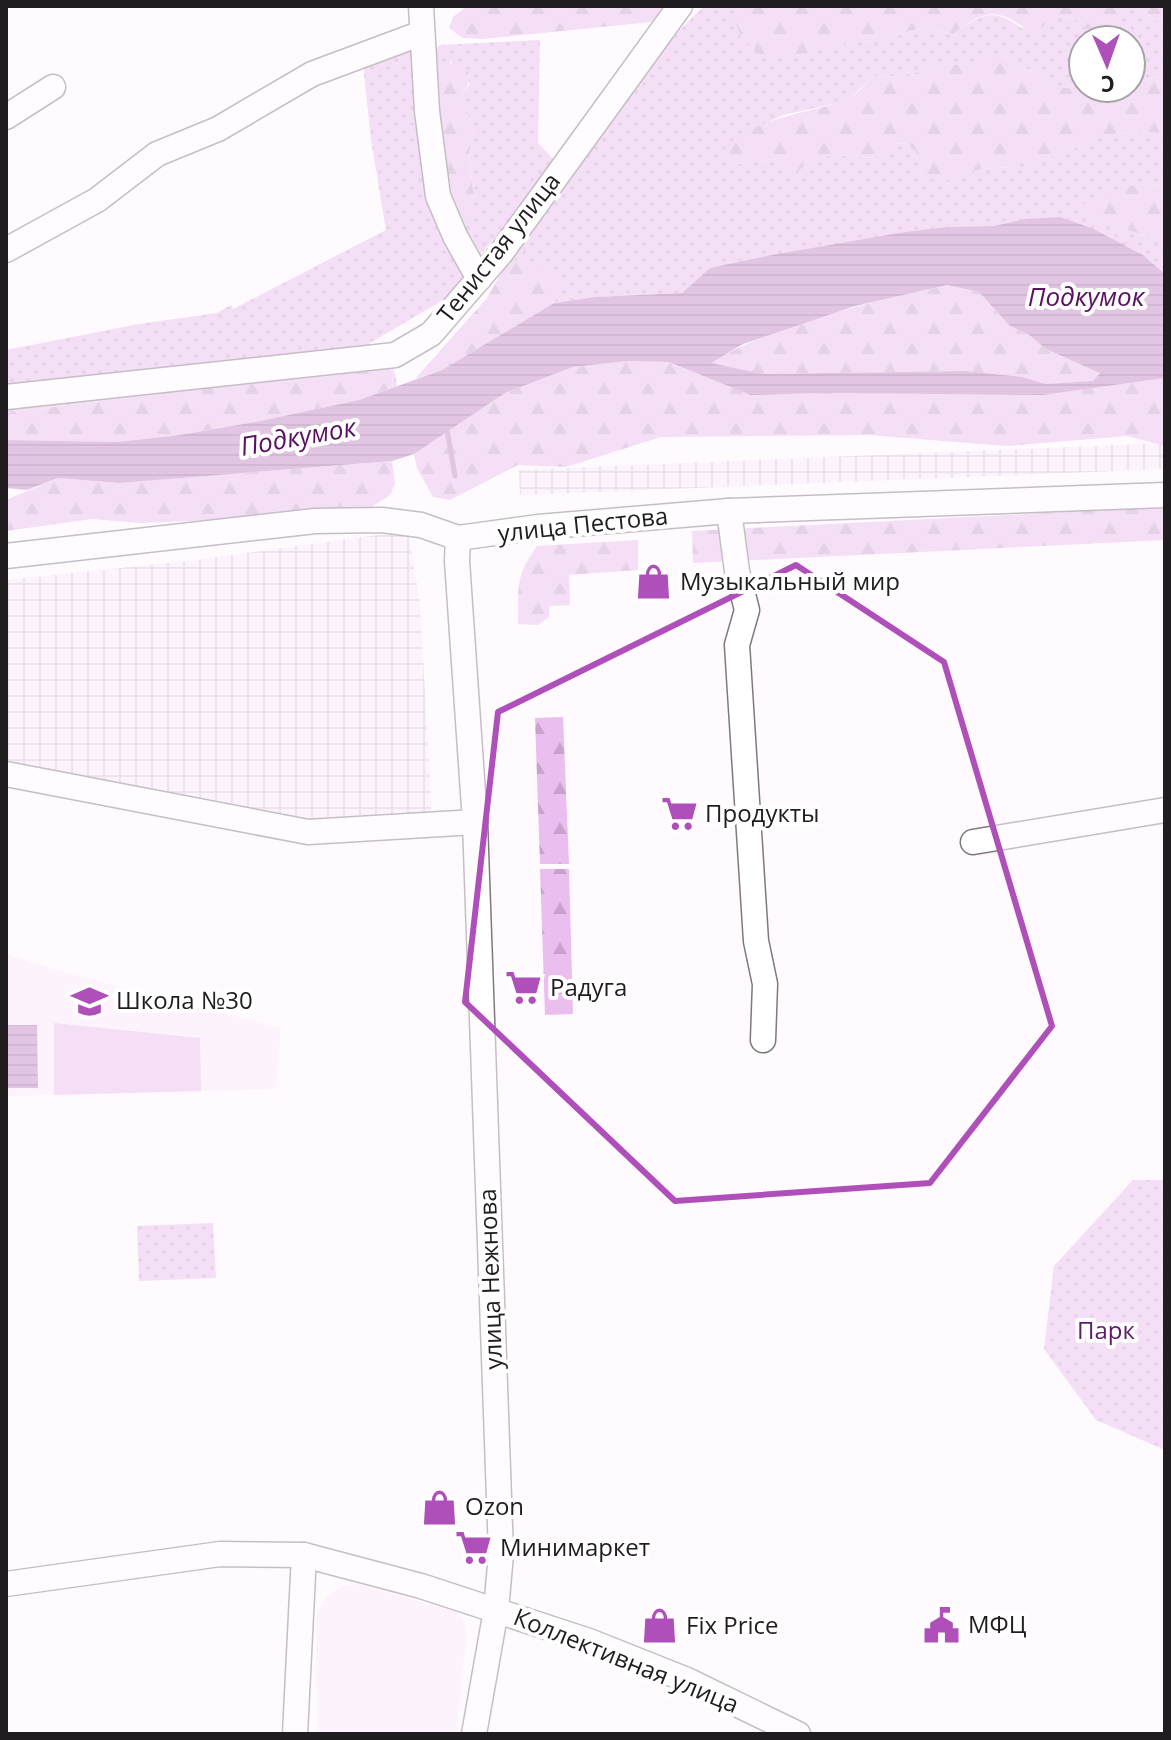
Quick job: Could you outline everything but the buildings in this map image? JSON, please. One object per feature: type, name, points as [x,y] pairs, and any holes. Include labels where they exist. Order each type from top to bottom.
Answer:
[{"type":"street","points":[[421,6],[431,151],[438,196],[455,236],[479,279]]},
{"type":"street","name":"Тенистая улица","points":[[6,397],[395,355],[431,334],[501,253],[680,6]]},
{"type":"street","points":[[6,250],[97,200],[157,154],[218,129],[312,74],[422,33]]},
{"type":"street","points":[[6,117],[53,87]]},
{"type":"street","name":"улица Пестова","points":[[6,556],[315,521],[382,520],[421,525],[458,538],[538,527],[729,511],[1165,495]]},
{"type":"street","points":[[729,511],[737,571],[747,610],[737,645],[756,941],[765,984],[763,1040]]},
{"type":"street","name":"улица Нежнова","points":[[458,538],[475,822],[501,1554],[496,1610],[474,1734]]},
{"type":"street","points":[[6,774],[308,832],[475,822]]},
{"type":"street","points":[[973,842],[1165,810]]},
{"type":"street","name":"Коллективная улица","points":[[6,1584],[220,1554],[304,1555],[407,1582],[589,1641],[687,1680],[798,1734]]},
{"type":"street","points":[[295,1734],[304,1555]]},
{"type":"highlighted area","points":[[796,565],[944,662],[1052,1026],[930,1183],[675,1201],[465,1002],[498,712]]},
{"type":"shaded area","points":[[1165,443],[1165,469],[520,495],[519,470]]},
{"type":"shaded area","points":[[408,531],[420,604],[432,819],[305,823],[6,763],[6,580],[188,561]]},
{"type":"shaded area","name":"Школа №30","points":[[6,954],[66,973],[281,1028],[276,1089],[6,1096]]},
{"type":"shaded area","points":[[357,1584],[457,1612],[465,1624],[456,1734],[317,1734],[316,1617],[326,1597],[340,1587]]},
{"type":"green space","points":[[467,6],[665,6],[651,22],[482,39],[463,38],[449,28],[453,17]]},
{"type":"green space","points":[[705,6],[758,6],[734,18],[806,53],[849,43],[886,40],[912,30],[929,29],[953,34],[986,16],[1002,17],[1021,28],[1056,16],[1074,17],[1081,24],[1067,24],[1067,88],[1003,56],[974,65],[939,64],[908,76],[872,77],[848,101],[783,115],[741,136],[719,159],[742,164],[778,158],[838,155],[874,158],[895,144],[906,143],[916,152],[922,176],[945,181],[981,169],[1028,166],[1110,134],[1165,132],[1165,186],[1136,184],[1081,215],[1165,242],[1165,274],[1143,255],[1094,229],[1025,219],[994,226],[946,227],[710,268],[682,293],[595,297],[554,303],[561,288],[507,263],[685,24]]},
{"type":"green space","points":[[758,6],[1128,6],[1108,24],[1081,24],[1073,17],[1056,16],[1037,31],[993,14],[979,17],[953,34],[929,29],[912,30],[886,40],[763,57],[742,39],[733,17]]},
{"type":"green space","points":[[1134,6],[1165,26],[1165,77],[1147,78],[1147,24],[1106,24],[1120,11]]},
{"type":"green space","points":[[1134,6],[1165,6],[1165,26]]},
{"type":"green space","points":[[540,40],[538,143],[554,160],[519,211],[478,257],[441,181],[432,51],[440,45]],"holes":[[[451,61],[470,84],[460,97],[474,129],[469,153],[474,199],[439,82]]]},
{"type":"green space","points":[[412,49],[465,276],[450,296],[353,353],[6,391],[6,350],[139,324],[217,313],[231,305],[233,309],[386,230],[364,73],[366,62]]},
{"type":"green space","points":[[981,56],[1003,56],[1067,88],[1067,104],[1147,104],[1147,78],[1165,77],[1165,132],[1110,134],[1028,166],[981,169],[946,181],[922,176],[916,152],[906,143],[895,144],[875,158],[838,155],[813,158],[794,175],[777,158],[742,164],[719,160],[726,147],[755,127],[848,99],[872,77],[908,76],[939,64],[974,65]]},
{"type":"green space","points":[[457,60],[469,73],[469,82],[460,97],[474,129],[469,153],[474,217],[467,218],[450,190],[440,134],[439,82],[448,66]]},
{"type":"green space","points":[[1136,184],[1165,186],[1165,242],[1081,215],[1084,204]]},
{"type":"green space","points":[[523,258],[549,271],[561,288],[554,303],[442,370],[415,379],[487,298],[507,263]]},
{"type":"green space","points":[[947,285],[979,292],[1010,326],[1028,334],[1046,349],[1100,372],[1094,381],[1045,384],[1023,377],[966,371],[763,374],[709,363],[795,325]]},
{"type":"green space","points":[[371,359],[383,361],[387,363],[391,366],[397,386],[392,388],[393,375],[388,364],[361,366],[332,376],[283,378],[6,413],[6,402],[213,378],[265,375]]},
{"type":"green space","points":[[627,361],[669,362],[750,395],[1043,395],[1165,378],[1165,446],[1127,436],[1006,446],[868,435],[661,437],[566,467],[518,465],[450,500],[433,497],[417,468],[414,454],[505,393],[573,367]]},
{"type":"green space","points":[[388,364],[393,375],[392,388],[359,400],[260,421],[117,442],[6,440],[6,413],[283,378],[332,376],[361,366]]},
{"type":"green space","points":[[392,461],[395,484],[390,495],[370,508],[141,523],[92,519],[6,531],[6,500],[58,478],[119,483]]},
{"type":"green space","points":[[1165,507],[1165,540],[693,563],[692,531]]},
{"type":"green space","points":[[638,540],[638,570],[569,575],[570,605],[550,606],[549,617],[538,625],[518,624],[521,575],[537,546]]},
{"type":"green space","points":[[563,717],[569,864],[540,864],[535,718]]},
{"type":"green space","points":[[540,869],[569,869],[573,1014],[545,1015]]},
{"type":"green space","points":[[54,1023],[200,1038],[201,1091],[54,1095]]},
{"type":"green space","name":"Парк","points":[[1133,1180],[1165,1180],[1165,1450],[1096,1420],[1044,1349],[1054,1266]]},
{"type":"green space","points":[[213,1223],[216,1278],[139,1281],[137,1226]]},
{"type":"water","name":"Подкумок","points":[[1060,217],[1094,229],[1143,255],[1165,274],[1165,378],[1043,395],[750,395],[669,362],[627,361],[573,367],[505,393],[414,454],[392,461],[119,483],[58,478],[27,490],[6,488],[6,440],[117,442],[180,435],[359,400],[442,370],[554,303],[595,297],[682,293],[710,268],[899,233],[946,227],[994,226],[1025,219]],"holes":[[[947,285],[979,292],[1010,326],[1028,334],[1046,349],[1100,373],[1093,381],[1045,384],[1023,377],[966,371],[763,374],[711,363],[743,344],[855,306]]]},
{"type":"water","points":[[6,1025],[37,1025],[38,1088],[6,1088]]},
{"type":"waterway","points":[[447,430],[455,476]]},
{"type":"place","name":"Музыкальный мир","points":[[654,582]]},
{"type":"place","name":"Продукты","points":[[679,814]]},
{"type":"place","name":"Радуга","points":[[524,988]]},
{"type":"place","name":"Школа №30","points":[[90,1001]]},
{"type":"place","name":"Ozon","points":[[439,1507]]},
{"type":"place","name":"Минимаркет","points":[[474,1548]]},
{"type":"place","name":"МФЦ","points":[[942,1625]]},
{"type":"place","name":"Fix Price","points":[[660,1626]]}]
